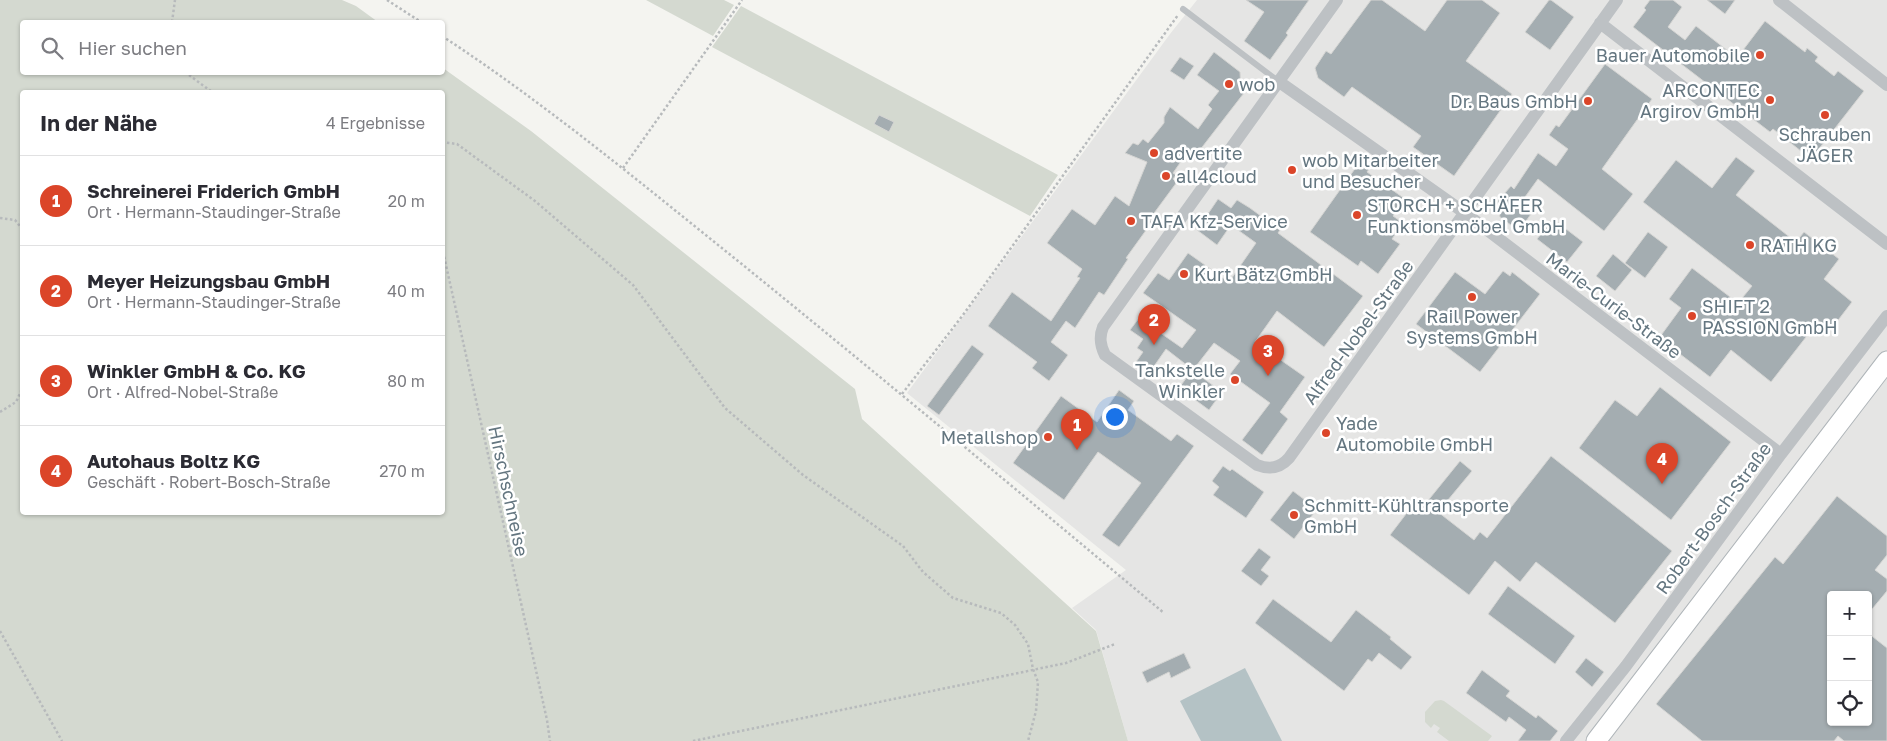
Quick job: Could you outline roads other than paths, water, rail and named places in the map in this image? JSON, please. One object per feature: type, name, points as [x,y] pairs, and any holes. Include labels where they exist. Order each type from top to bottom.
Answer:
[{"type":"main road","points":[[1596,741],[1887,361]]},
{"type":"street","points":[[1278,81],[1337,0]]},
{"type":"street","name":"Alfred-Nobel-Straße","points":[[1278,81],[1103,327],[1100,341],[1105,355],[1257,465],[1265,468],[1283,465],[1617,0]]},
{"type":"street","points":[[1779,0],[1887,85]]},
{"type":"street","points":[[1600,23],[1887,244]]},
{"type":"street","name":"Marie-Curie-Straße","points":[[1278,81],[1465,213],[1781,454]]},
{"type":"street","name":"Robert-Bosch-Straße","points":[[1566,741],[1636,652],[1781,454],[1887,316]]},
{"type":"lane","points":[[1183,9],[1278,81]]},
{"type":"place","name":"Bauer Automobile","points":[[1760,55]]},
{"type":"place","name":"wob","points":[[1229,84]]},
{"type":"place","name":"ARCONTEC Argirov GmbH","points":[[1770,100]]},
{"type":"place","name":"Dr. Baus GmbH","points":[[1588,101]]},
{"type":"place","name":"Schrauben JÄGER","points":[[1825,115]]},
{"type":"place","name":"advertite","points":[[1154,153]]},
{"type":"place","name":"wob Mitarbeiter und Besucher","points":[[1292,170]]},
{"type":"place","name":"all4cloud","points":[[1166,176]]},
{"type":"place","name":"STORCH + SCHÄFER Funktionsmöbel GmbH","points":[[1357,215]]},
{"type":"place","name":"TAFA Kfz-Service","points":[[1131,221]]},
{"type":"place","name":"RATH KG","points":[[1750,245]]},
{"type":"place","name":"Kurt Bätz GmbH","points":[[1184,274]]},
{"type":"place","name":"Rail Power Systems GmbH","points":[[1472,297]]},
{"type":"place","name":"SHIFT 2 PASSION GmbH","points":[[1692,316]]},
{"type":"place","name":"Meyer Heizungsbau GmbH","points":[[1154,345]]},
{"type":"place","name":"Winkler GmbH & Co. KG","points":[[1268,376]]},
{"type":"place","name":"Tankstelle Winkler","points":[[1235,380]]},
{"type":"place","name":"Yade Automobile GmbH","points":[[1326,433]]},
{"type":"place","name":"Metallshop","points":[[1048,437]]},
{"type":"place","name":"Schreinerei Friderich GmbH","points":[[1077,450]]},
{"type":"place","name":"Autohaus Boltz KG","points":[[1662,484]]},
{"type":"place","name":"Schmitt-Kühltransporte GmbH","points":[[1294,515]]}]
